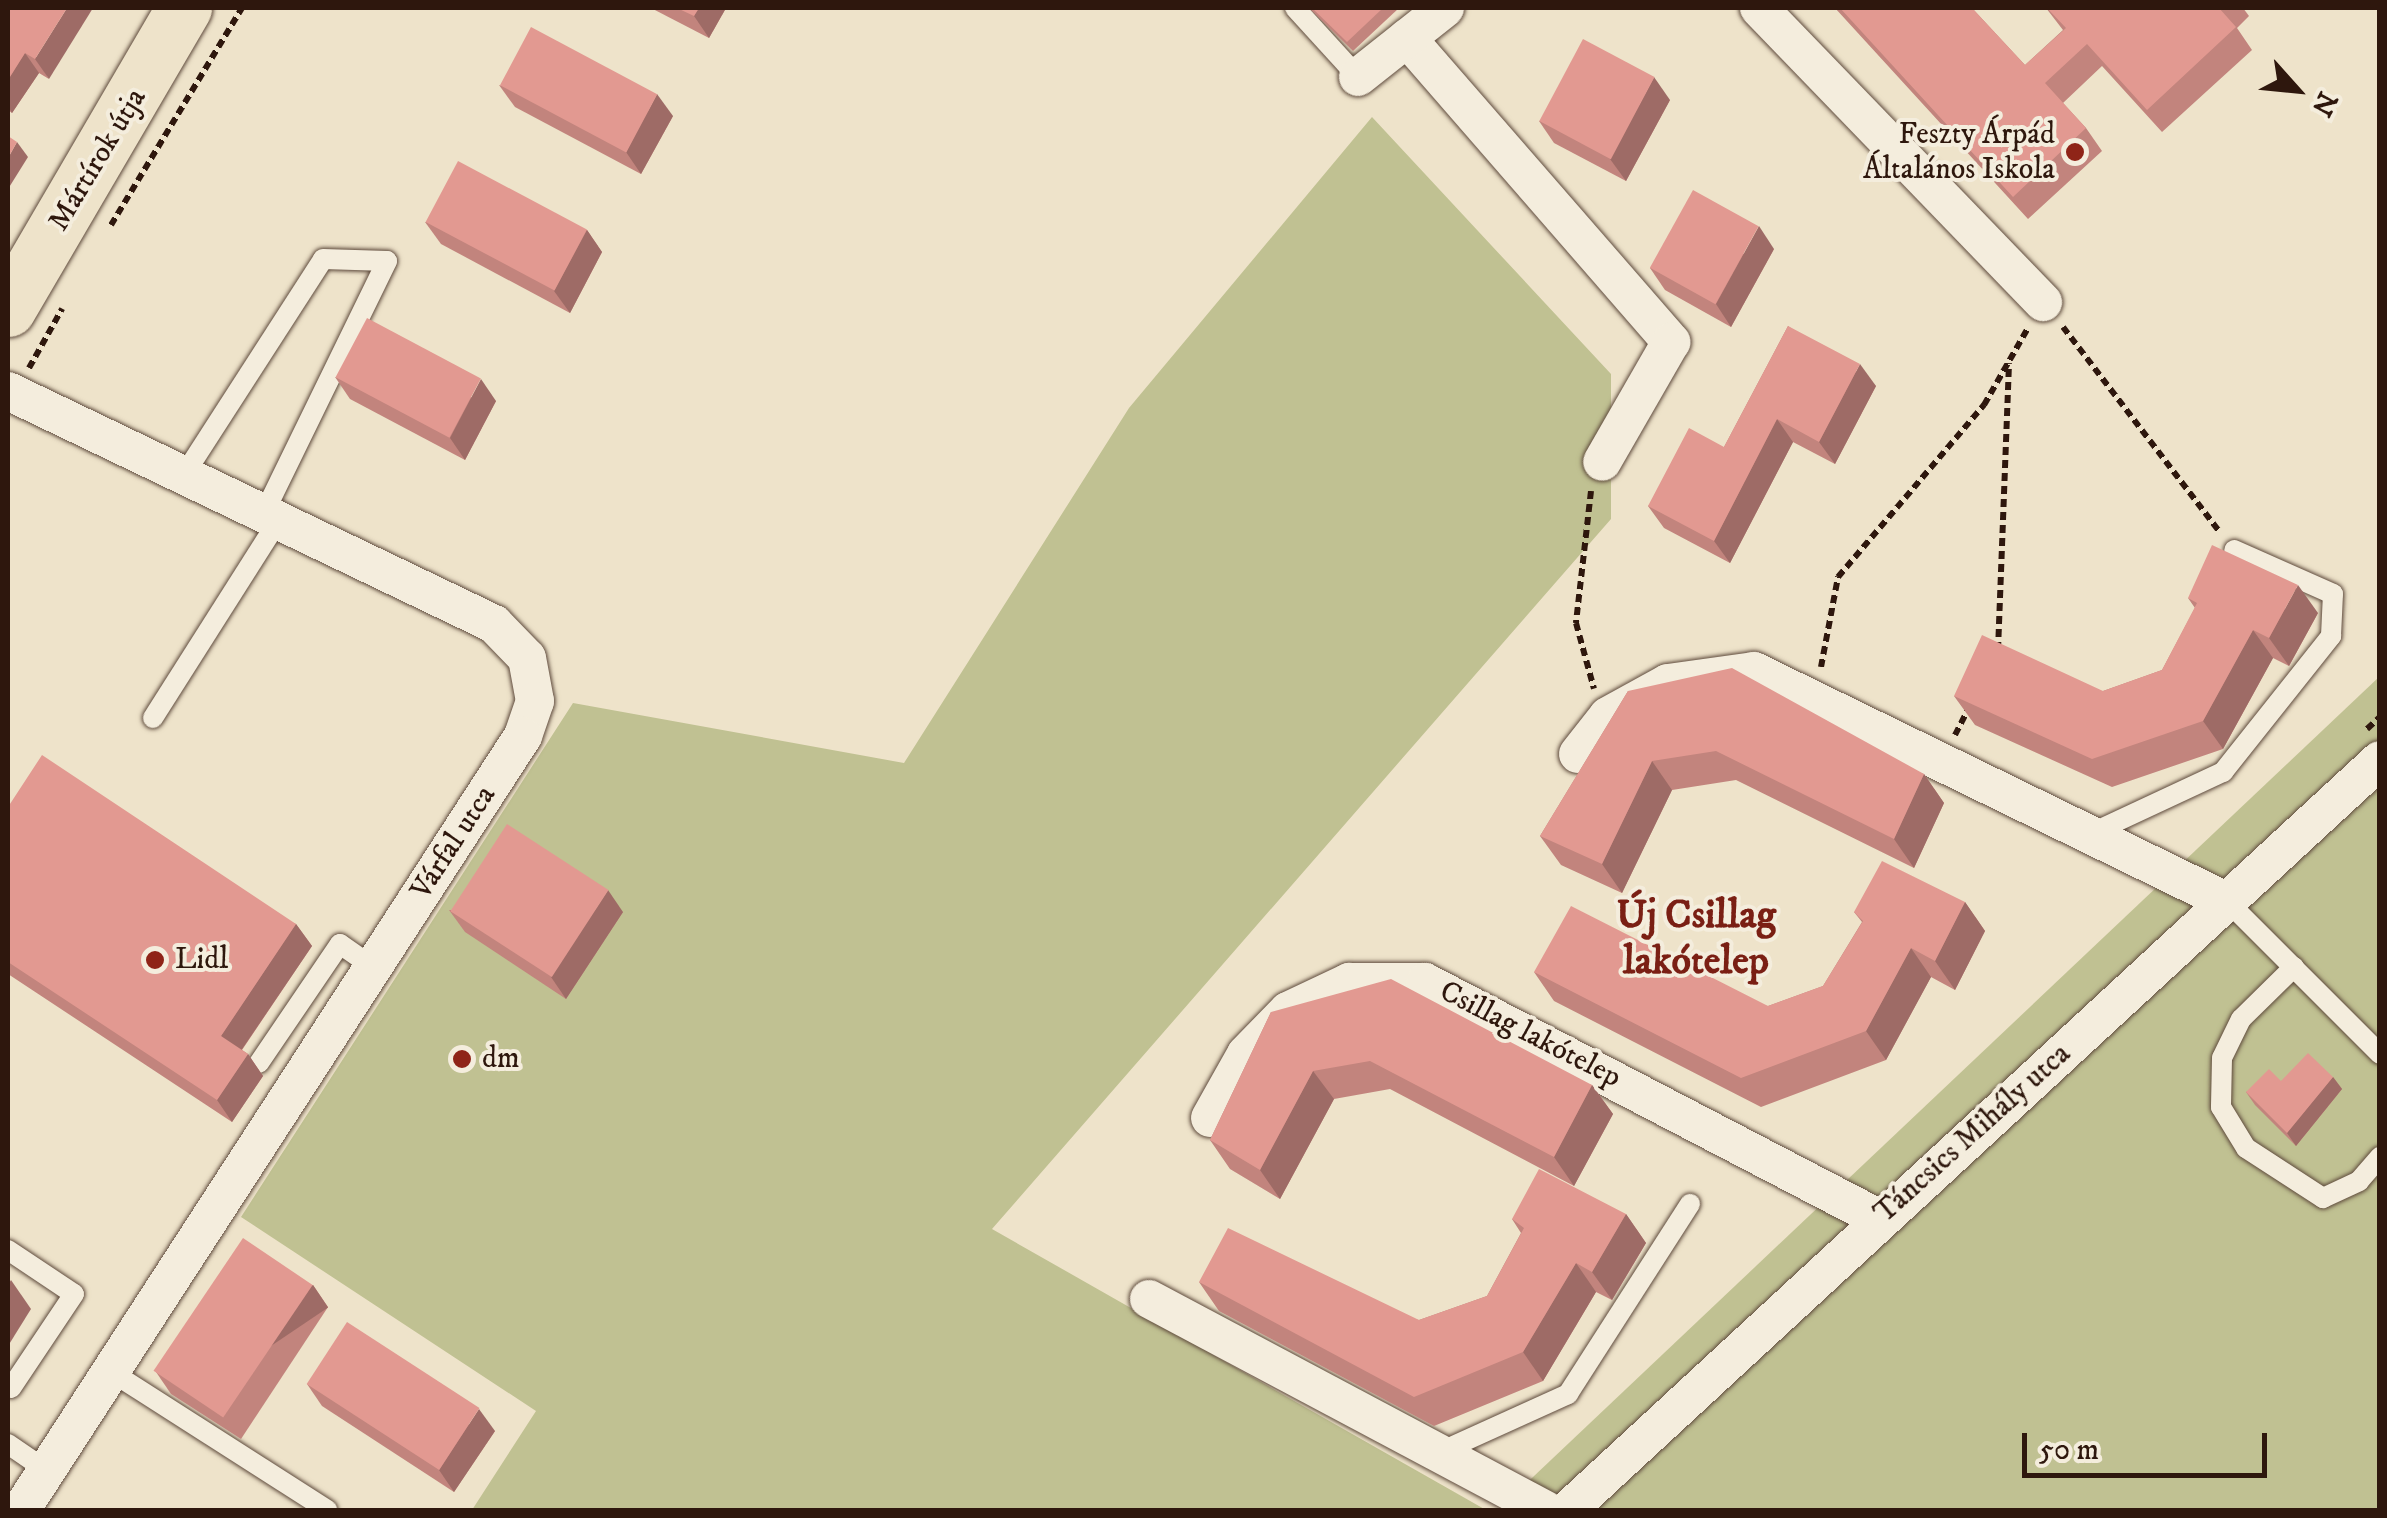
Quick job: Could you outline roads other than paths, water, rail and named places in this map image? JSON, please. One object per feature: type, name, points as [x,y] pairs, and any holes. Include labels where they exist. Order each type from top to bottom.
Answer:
[{"type":"main road","name":"Mártírok útja","points":[[8,309],[184,8]]},
{"type":"street","points":[[1358,77],[1445,8]]},
{"type":"street","points":[[1759,8],[2043,302]]},
{"type":"street","points":[[1407,38],[1671,342],[1602,462]]},
{"type":"street","name":"Várfal utca","points":[[8,391],[269,521],[494,624],[534,678],[524,736],[21,1510]]},
{"type":"street","points":[[1578,754],[1608,716],[1668,683],[1724,669],[1754,671],[2092,832],[2228,902]]},
{"type":"street","name":"Táncsics Mihály utca","points":[[1568,1510],[2380,760]]},
{"type":"street","name":"Csillag lakótelep","points":[[1210,1118],[1246,1054],[1288,1010],[1349,982],[1424,982],[1880,1219]]},
{"type":"street","points":[[1148,1299],[1545,1510]]},
{"type":"lane","points":[[1295,8],[1358,77]]},
{"type":"lane","points":[[154,718],[269,521],[387,261],[323,259],[182,478]]},
{"type":"lane","points":[[2092,832],[2223,772],[2330,636],[2333,594],[2234,550]]},
{"type":"lane","points":[[2228,902],[2380,1054]]},
{"type":"lane","points":[[259,1063],[340,944],[374,966]]},
{"type":"lane","points":[[2294,967],[2241,1019],[2222,1058],[2221,1107],[2246,1148],[2323,1198],[2359,1181],[2380,1157]]},
{"type":"lane","points":[[1438,1453],[1568,1394],[1690,1204]]},
{"type":"lane","points":[[8,1250],[74,1294],[12,1388]]},
{"type":"lane","points":[[110,1371],[327,1510]]},
{"type":"lane","points":[[8,1444],[46,1470]]},
{"type":"place","name":"Feszty Árpád Általános Iskola","points":[[2075,152]]},
{"type":"place","name":"Lidl","points":[[155,960]]},
{"type":"place","name":"dm","points":[[462,1059]]},
{"type":"district","name":"Új Csillag lakótelep","points":[[1696,939]]}]
